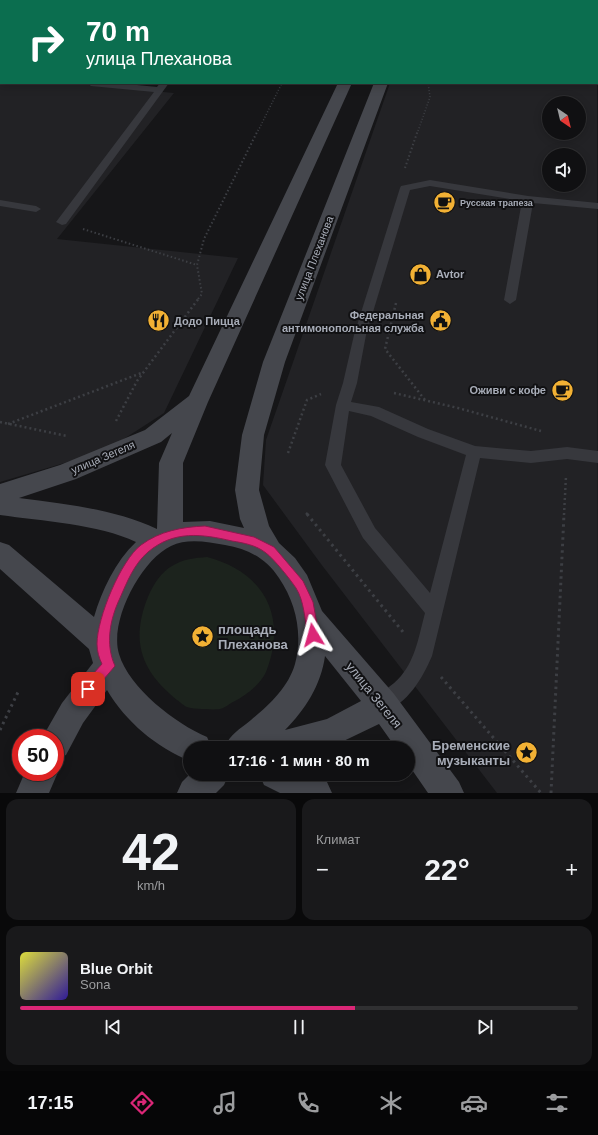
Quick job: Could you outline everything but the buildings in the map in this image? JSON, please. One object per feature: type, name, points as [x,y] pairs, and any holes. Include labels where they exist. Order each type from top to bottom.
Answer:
[{"type":"main road","points":[[163,537],[171,463],[197,402],[345,84]]},
{"type":"main road","name":"улица Плеханова","points":[[270,550],[259,532],[254,519],[247,490],[253,435],[274,362],[381,84]]},
{"type":"main road","name":"улица Зегеля","points":[[0,494],[68,472],[153,436],[197,402]]},
{"type":"main road","points":[[0,505],[60,512],[126,526],[163,537]]},
{"type":"main road","points":[[63,729],[88,689],[106,654],[109,609],[130,564],[144,549],[163,537],[185,531],[205,531],[254,541],[270,550],[300,584],[308,602],[312,619],[313,635],[309,663],[302,684],[291,701],[272,722],[249,741]]},
{"type":"main road","points":[[0,553],[106,654],[125,692],[155,724],[174,738],[183,742]]},
{"type":"main road","name":"улица Зегеля","points":[[312,619],[383,704],[448,793]]},
{"type":"main road","points":[[307,741],[341,729],[383,704]]},
{"type":"main road","points":[[32,793],[38,781]]},
{"type":"main road","points":[[193,793],[206,781]]},
{"type":"main road","points":[[290,781],[316,793]]},
{"type":"lane","points":[[115,84],[162,86]]},
{"type":"lane","points":[[62,222],[162,86]]},
{"type":"lane","points":[[434,612],[369,532],[333,465],[343,406],[350,383],[360,335],[405,188],[430,183],[528,198],[598,206]]},
{"type":"lane","points":[[510,300],[528,198]]},
{"type":"lane","points":[[0,204],[36,209]]},
{"type":"lane","points":[[343,406],[374,411],[422,434],[474,452],[531,457],[567,453],[598,458]]},
{"type":"lane","points":[[383,704],[407,685],[416,672],[422,656],[474,452]]},
{"type":"path","points":[[116,421],[137,381],[202,294],[197,265],[204,239],[282,84]]},
{"type":"path","points":[[418,185],[403,176],[430,97],[428,84]]},
{"type":"path","points":[[62,222],[197,265]]},
{"type":"path","points":[[398,296],[385,349],[425,400]]},
{"type":"path","points":[[8,424],[144,372]]},
{"type":"path","points":[[288,453],[307,400],[350,383],[425,400],[568,439],[551,793]]},
{"type":"path","points":[[0,422],[67,436]]},
{"type":"path","points":[[306,513],[342,558]]},
{"type":"path","points":[[0,730],[19,690]]},
{"type":"shaded area","points":[[0,84],[79,84],[174,93],[57,239],[238,258],[164,413],[105,451],[0,482]]},
{"type":"shaded area","points":[[390,84],[597,84],[598,793],[497,793],[321,564],[263,485],[266,440]]},
{"type":"shaded area","points":[[207,557],[227,564],[243,573],[257,585],[266,599],[272,615],[274,633],[272,652],[263,677],[256,686],[242,697],[225,707],[218,709],[189,708],[177,700],[158,682],[148,668],[140,643],[143,612],[151,590],[157,580],[164,572],[180,562],[189,559]]},
{"type":"place","name":"Русская трапеза","points":[[444,203]]},
{"type":"place","name":"Avtor","points":[[420,274]]},
{"type":"place","name":"Додо Пицца","points":[[159,321]]},
{"type":"place","name":"Федеральная антимонопольная служба","points":[[440,321]]},
{"type":"place","name":"Оживи с кофе","points":[[562,390]]},
{"type":"place","name":"площадь Плеханова","points":[[202,636]]},
{"type":"place","name":"Бременские музыканты","points":[[526,752]]},
{"type":"route","points":[[88,689],[109,666],[104,655],[103,643],[109,609],[130,564],[144,549],[157,540],[185,531],[205,531],[225,534],[254,541],[270,550],[300,584],[308,602],[312,619],[313,635]]}]
